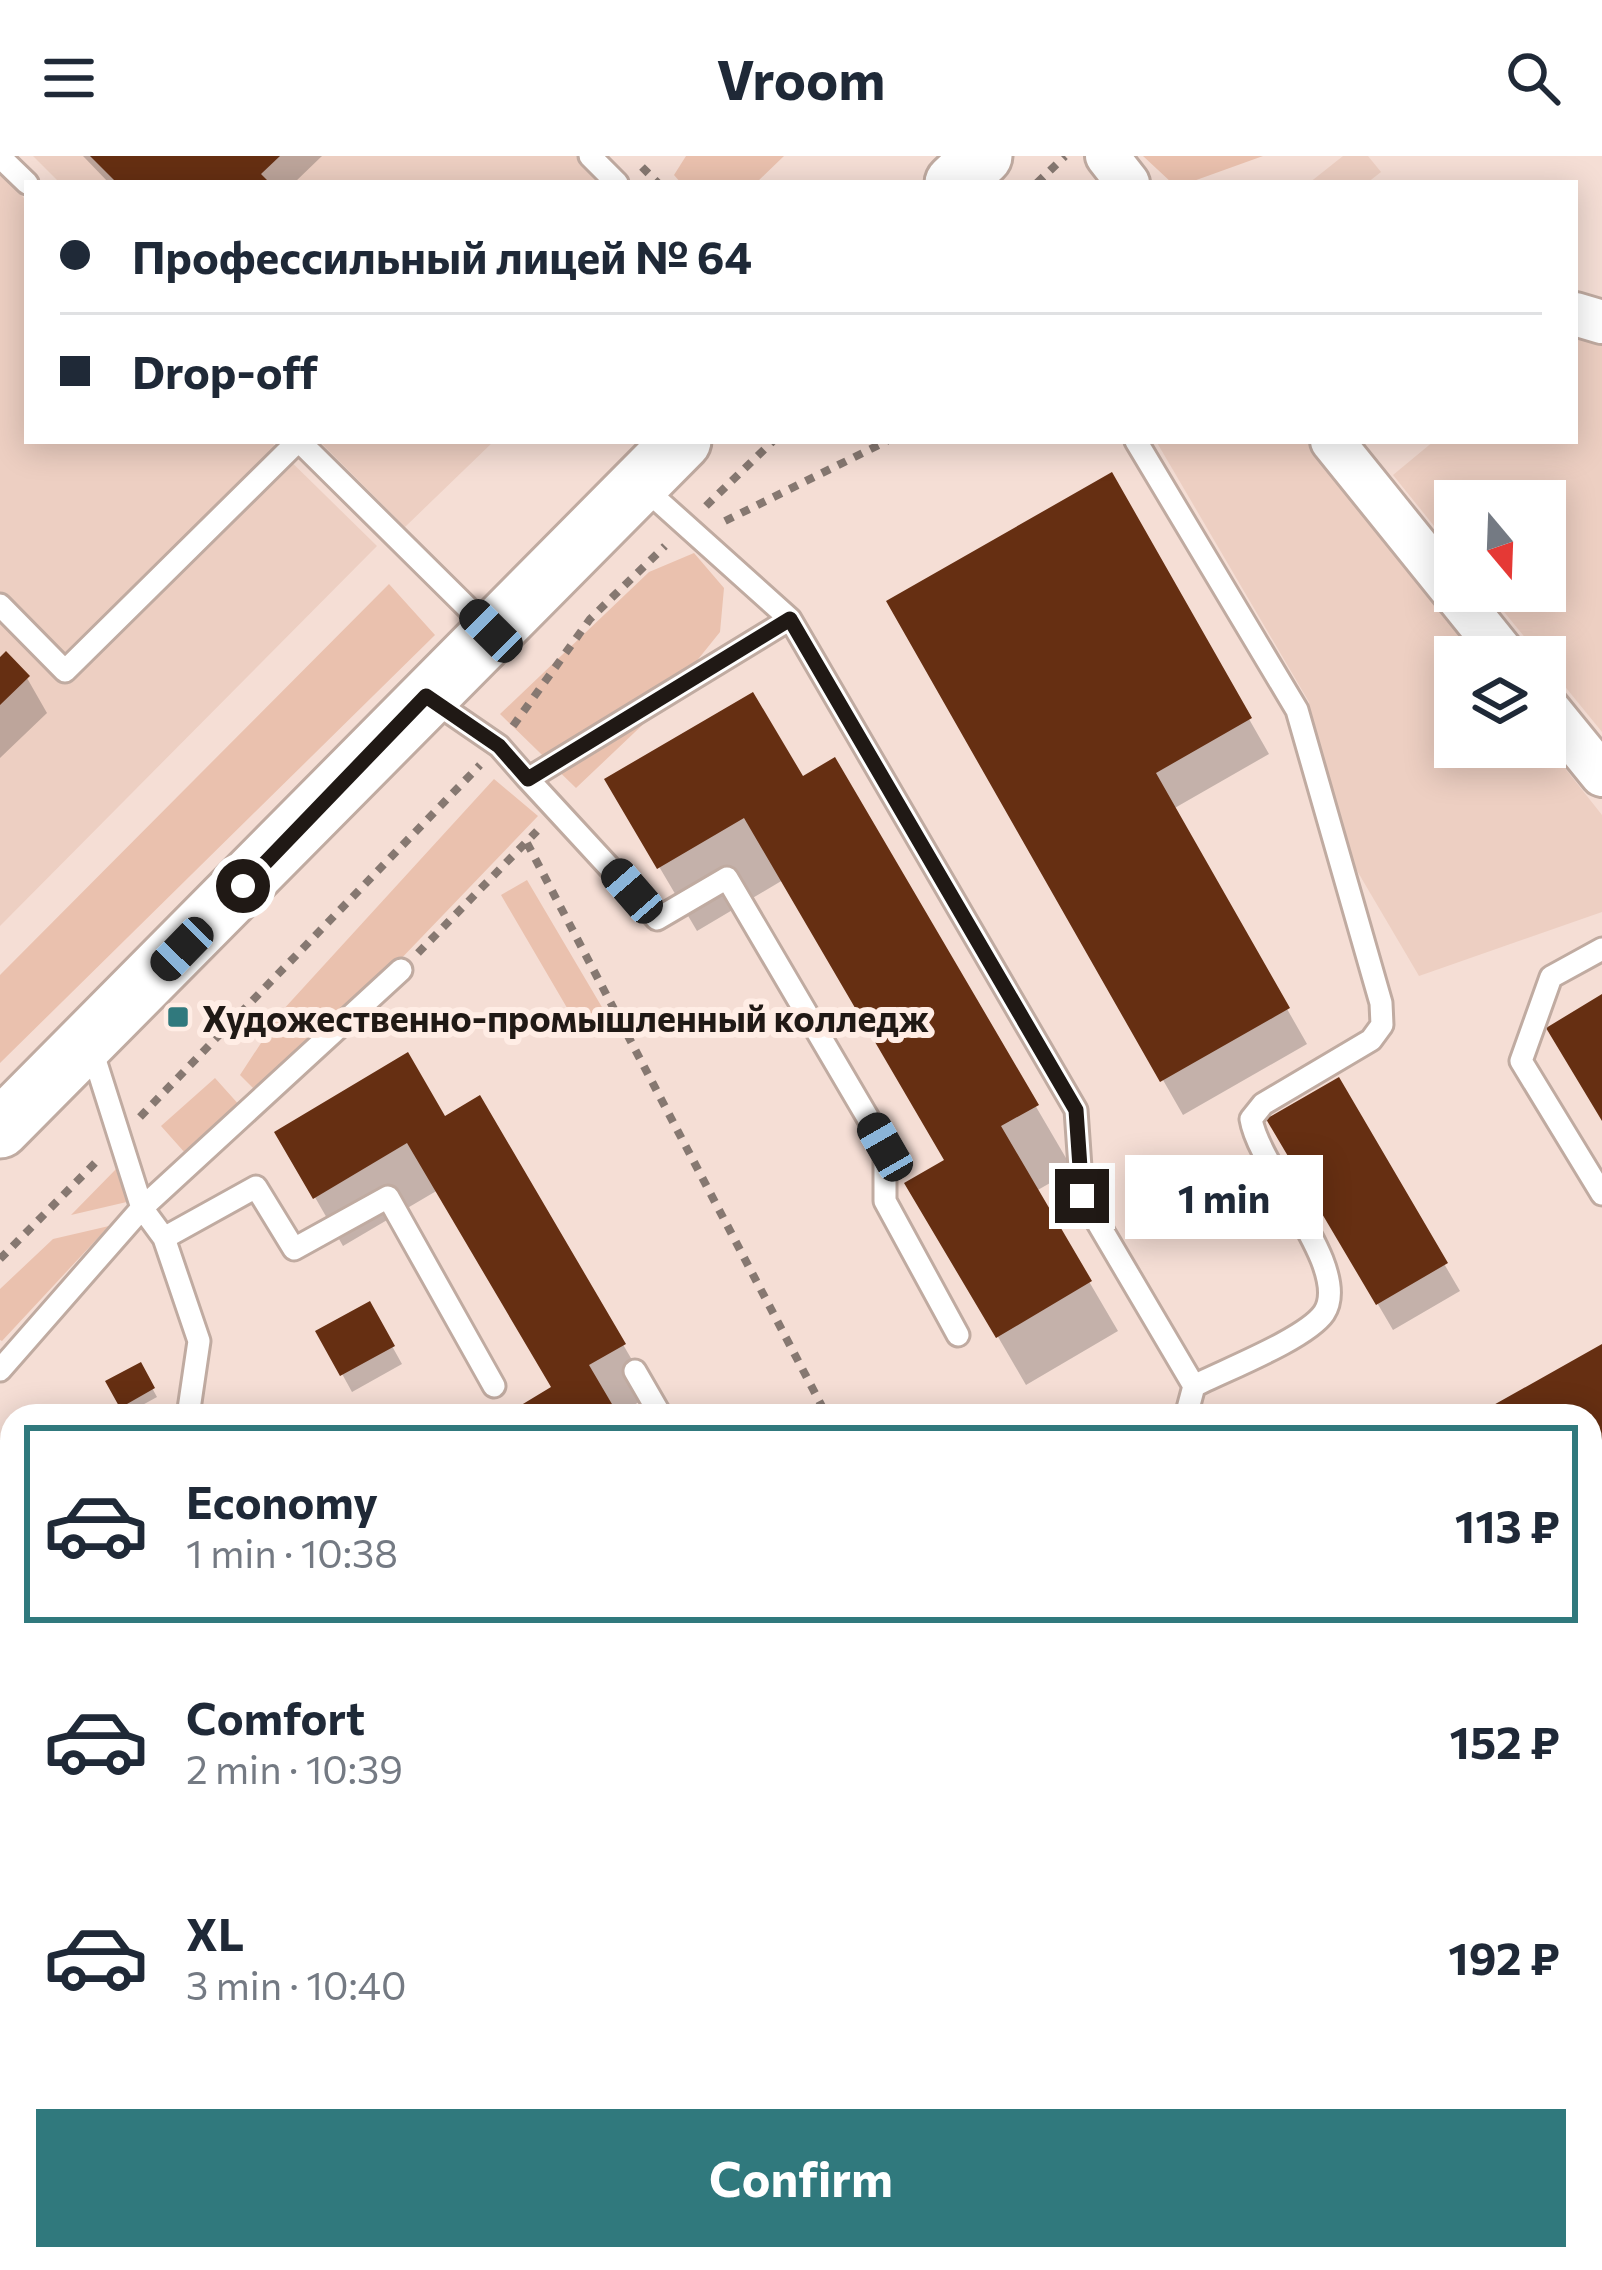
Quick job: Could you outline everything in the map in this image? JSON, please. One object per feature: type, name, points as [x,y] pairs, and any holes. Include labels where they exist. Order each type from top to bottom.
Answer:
[{"type":"main road","points":[[957,180],[983,156]]},
{"type":"main road","points":[[0,1129],[90,1044],[426,696],[679,444]]},
{"type":"street","points":[[1107,156],[1126,180]]},
{"type":"street","points":[[1334,444],[1489,636]]},
{"type":"street","points":[[1566,731],[1602,775]]},
{"type":"lane","points":[[590,156],[614,180]]},
{"type":"lane","points":[[0,157],[24,180]]},
{"type":"lane","points":[[0,605],[65,671],[296,444]]},
{"type":"lane","points":[[302,444],[491,631]]},
{"type":"lane","points":[[1138,444],[1297,710],[1381,1004],[1382,1025],[1371,1040],[1263,1104],[1251,1119],[1255,1144],[1325,1261],[1331,1288],[1325,1312],[1306,1328],[1195,1386],[1190,1404]]},
{"type":"lane","points":[[638,483],[790,619],[1076,1110],[1082,1196],[1195,1386]]},
{"type":"lane","points":[[528,779],[790,619]]},
{"type":"lane","points":[[426,696],[499,746],[657,919],[728,878],[885,1147],[886,1201],[958,1335]]},
{"type":"lane","points":[[1602,949],[1551,977],[1520,1061],[1602,1194]]},
{"type":"lane","points":[[0,1370],[142,1208],[401,970]]},
{"type":"lane","points":[[90,1044],[142,1208],[164,1238],[199,1342],[190,1404]]},
{"type":"lane","points":[[164,1238],[256,1187],[294,1249],[388,1197],[494,1386]]},
{"type":"lane","points":[[635,1371],[654,1404]]},
{"type":"path","points":[[1040,180],[1065,156]]},
{"type":"path","points":[[0,1259],[499,746],[590,619],[691,530],[770,444]]},
{"type":"path","points":[[691,530],[880,444]]},
{"type":"path","points":[[401,970],[527,843],[557,806]]},
{"type":"path","points":[[527,843],[821,1404]]},
{"type":"shaded area","points":[[33,156],[605,156],[629,180],[57,180]]},
{"type":"shaded area","points":[[686,156],[784,156],[759,180],[678,180],[674,175]]},
{"type":"shaded area","points":[[1143,156],[1263,156],[1196,180],[1169,180]]},
{"type":"shaded area","points":[[1343,156],[1368,156],[1381,172],[1371,180],[1313,180]]},
{"type":"shaded area","points":[[0,174],[24,198],[24,444],[273,444],[377,546],[0,926]]},
{"type":"shaded area","points":[[1578,324],[1602,328],[1602,732],[1566,688],[1566,636],[1524,636],[1504,612],[1566,612],[1566,480],[1434,480],[1434,526],[1393,475],[1430,444],[1578,444]]},
{"type":"shaded area","points":[[322,444],[491,444],[405,527]]},
{"type":"shaded area","points":[[1158,444],[1308,444],[1434,603],[1434,612],[1441,612],[1460,636],[1434,636],[1434,768],[1565,768],[1602,815],[1602,912],[1419,976],[1316,801],[1309,702]]},
{"type":"shaded area","points":[[694,553],[724,588],[720,632],[654,714],[576,788],[500,714],[649,572]]},
{"type":"shaded area","points":[[389,584],[435,635],[0,1063],[0,975]]},
{"type":"shaded area","points":[[494,779],[538,816],[395,965],[257,1092],[240,1075],[282,1011]]},
{"type":"shaded area","points":[[527,880],[606,1014],[580,1030],[501,895]]},
{"type":"shaded area","points":[[215,1078],[241,1107],[186,1154],[161,1126]]},
{"type":"shaded area","points":[[119,1166],[131,1201],[71,1215]]},
{"type":"shaded area","points":[[109,1226],[0,1340],[0,1289],[53,1239]]},
{"type":"building","points":[[90,156],[280,156],[261,174],[267,180],[114,180]]},
{"type":"building","points":[[1112,472],[1252,718],[1156,773],[1290,1008],[1160,1082],[886,601]]},
{"type":"building","points":[[6,651],[30,676],[0,705],[0,657]]},
{"type":"building","points":[[753,692],[803,776],[835,757],[1039,1105],[1001,1126],[1092,1281],[996,1338],[904,1183],[944,1160],[744,818],[657,869],[604,779]]},
{"type":"building","points":[[1602,994],[1602,1121],[1546,1028]]},
{"type":"building","points":[[408,1052],[445,1116],[480,1095],[626,1344],[589,1365],[612,1404],[523,1404],[551,1387],[407,1143],[313,1199],[274,1132]]},
{"type":"building","points":[[1339,1077],[1448,1263],[1376,1305],[1266,1119]]},
{"type":"building","points":[[370,1301],[395,1346],[340,1376],[315,1331]]},
{"type":"building","points":[[1602,1344],[1602,1404],[1495,1404]]},
{"type":"building","points":[[141,1362],[155,1388],[127,1404],[118,1404],[105,1381]]},
{"type":"place","name":"Художественно-промышленный колледж","points":[[178,1017]]},
{"type":"route","points":[[243,886],[426,696],[499,746],[528,779],[790,619],[1076,1110],[1082,1196]]}]
